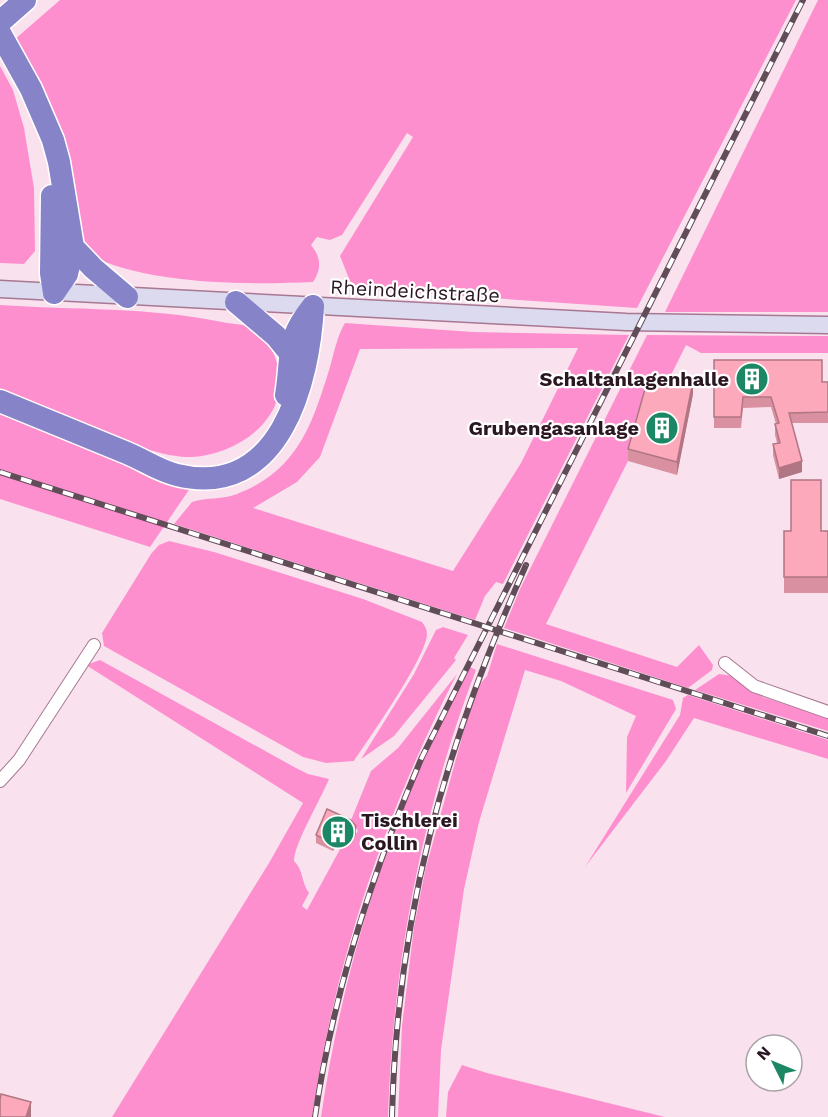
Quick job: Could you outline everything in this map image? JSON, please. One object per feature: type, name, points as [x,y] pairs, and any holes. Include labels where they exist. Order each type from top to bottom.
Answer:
[{"type":"highway","points":[[0,22],[25,0]]},
{"type":"highway","points":[[0,33],[21,68],[53,140],[59,162],[73,247],[67,274],[54,293]]},
{"type":"highway","points":[[40,111],[52,186],[54,230],[51,273],[54,293]]},
{"type":"highway","points":[[73,247],[127,297]]},
{"type":"highway","points":[[236,302],[276,336],[289,352]]},
{"type":"highway","points":[[141,459],[179,465],[209,464],[240,454],[256,444],[279,414],[286,397],[289,352],[293,335],[313,306]]},
{"type":"highway","points":[[0,400],[177,475],[209,478],[226,475],[246,465],[264,452],[289,420],[297,399],[312,341],[313,306]]},
{"type":"main road","name":"Rheindeichstraße","points":[[0,289],[626,322],[828,325]]},
{"type":"street","points":[[0,781],[19,760],[94,645]]},
{"type":"street","points":[[725,663],[754,686],[828,712]]},
{"type":"shaded area","points":[[60,0],[796,0],[637,308],[360,289],[350,281],[340,256],[413,137],[407,133],[342,235],[330,240],[317,237],[311,245],[317,254],[319,263],[313,282],[227,283],[164,277],[107,263],[84,252],[14,40]]},
{"type":"shaded area","points":[[818,0],[828,0],[828,312],[665,312]]},
{"type":"shaded area","points":[[0,66],[13,90],[24,128],[34,188],[35,251],[24,264],[0,263]]},
{"type":"shaded area","points":[[0,305],[167,314],[249,327],[257,330],[275,356],[280,380],[278,398],[271,414],[260,428],[228,448],[192,457],[149,450],[96,431],[0,389]]},
{"type":"shaded area","points":[[345,323],[473,332],[629,335],[503,584],[496,582],[485,596],[475,620],[174,524],[192,502],[237,494],[258,484],[288,459],[309,426]],"holes":[[[578,348],[521,463],[453,571],[253,508],[297,482],[320,457],[360,349]]]},
{"type":"shaded area","points":[[647,335],[828,336],[828,353],[701,353],[686,345],[662,393],[647,394],[628,461],[546,624],[677,667],[699,645],[713,665],[712,670],[688,688],[504,628],[520,589]]},
{"type":"shaded area","points":[[0,413],[193,484],[150,547],[0,499]]},
{"type":"shaded area","points":[[169,541],[214,552],[363,599],[422,622],[427,635],[417,661],[396,698],[354,761],[326,763],[303,757],[104,646],[102,633],[151,554],[159,545]]},
{"type":"shaded area","points":[[443,627],[468,635],[454,658],[456,660],[394,736],[361,759],[414,674],[436,630]]},
{"type":"shaded area","points":[[497,644],[673,700],[676,709],[626,793],[627,737],[636,716],[561,681],[525,670],[479,822],[464,889],[441,1050],[438,1117],[398,1117],[402,1026],[414,927],[425,871],[467,719],[480,684],[487,676]]},
{"type":"shaded area","points":[[100,660],[296,768],[308,774],[329,779],[295,853],[294,861],[309,893],[302,906],[307,910],[345,840],[352,843],[358,830],[349,825],[371,771],[398,748],[457,674],[407,780],[366,889],[334,1002],[312,1117],[112,1117],[269,863],[303,803],[86,665]]},
{"type":"shaded area","points":[[470,667],[476,670],[440,779],[413,890],[396,1002],[388,1117],[321,1117],[343,1000],[375,885],[417,774]]},
{"type":"shaded area","points":[[719,674],[733,676],[763,697],[828,718],[828,731],[695,690]]},
{"type":"shaded area","points":[[688,695],[828,740],[828,759],[694,718],[666,761],[585,867],[680,715],[683,698]]},
{"type":"shaded area","points":[[462,1065],[665,1117],[446,1117],[448,1092]]},
{"type":"building","points":[[714,360],[822,360],[822,382],[828,382],[828,412],[789,413],[802,461],[779,468],[773,444],[780,443],[775,424],[779,423],[771,397],[743,397],[741,417],[714,417]]},
{"type":"building","name":"Grubengasanlage","points":[[693,381],[677,462],[628,449],[647,382]]},
{"type":"building","points":[[791,480],[821,480],[821,531],[828,531],[828,577],[784,577],[784,531],[791,531]]},
{"type":"building","points":[[327,809],[351,820],[356,826],[352,835],[339,829],[333,843],[316,835]]},
{"type":"building","points":[[1,1094],[31,1102],[26,1117],[0,1117]]},
{"type":"railway","points":[[315,1117],[332,1024],[356,934],[387,845],[422,757],[803,0]]},
{"type":"railway","points":[[0,472],[828,736]]},
{"type":"railway","points":[[392,1117],[396,1043],[404,971],[415,902],[430,834],[471,700],[526,565]]},
{"type":"place","name":"Schaltanlagenhalle","points":[[752,379]]},
{"type":"place","name":"Grubengasanlage","points":[[662,428]]},
{"type":"place","name":"Tischlerei Collin","points":[[338,832]]}]
